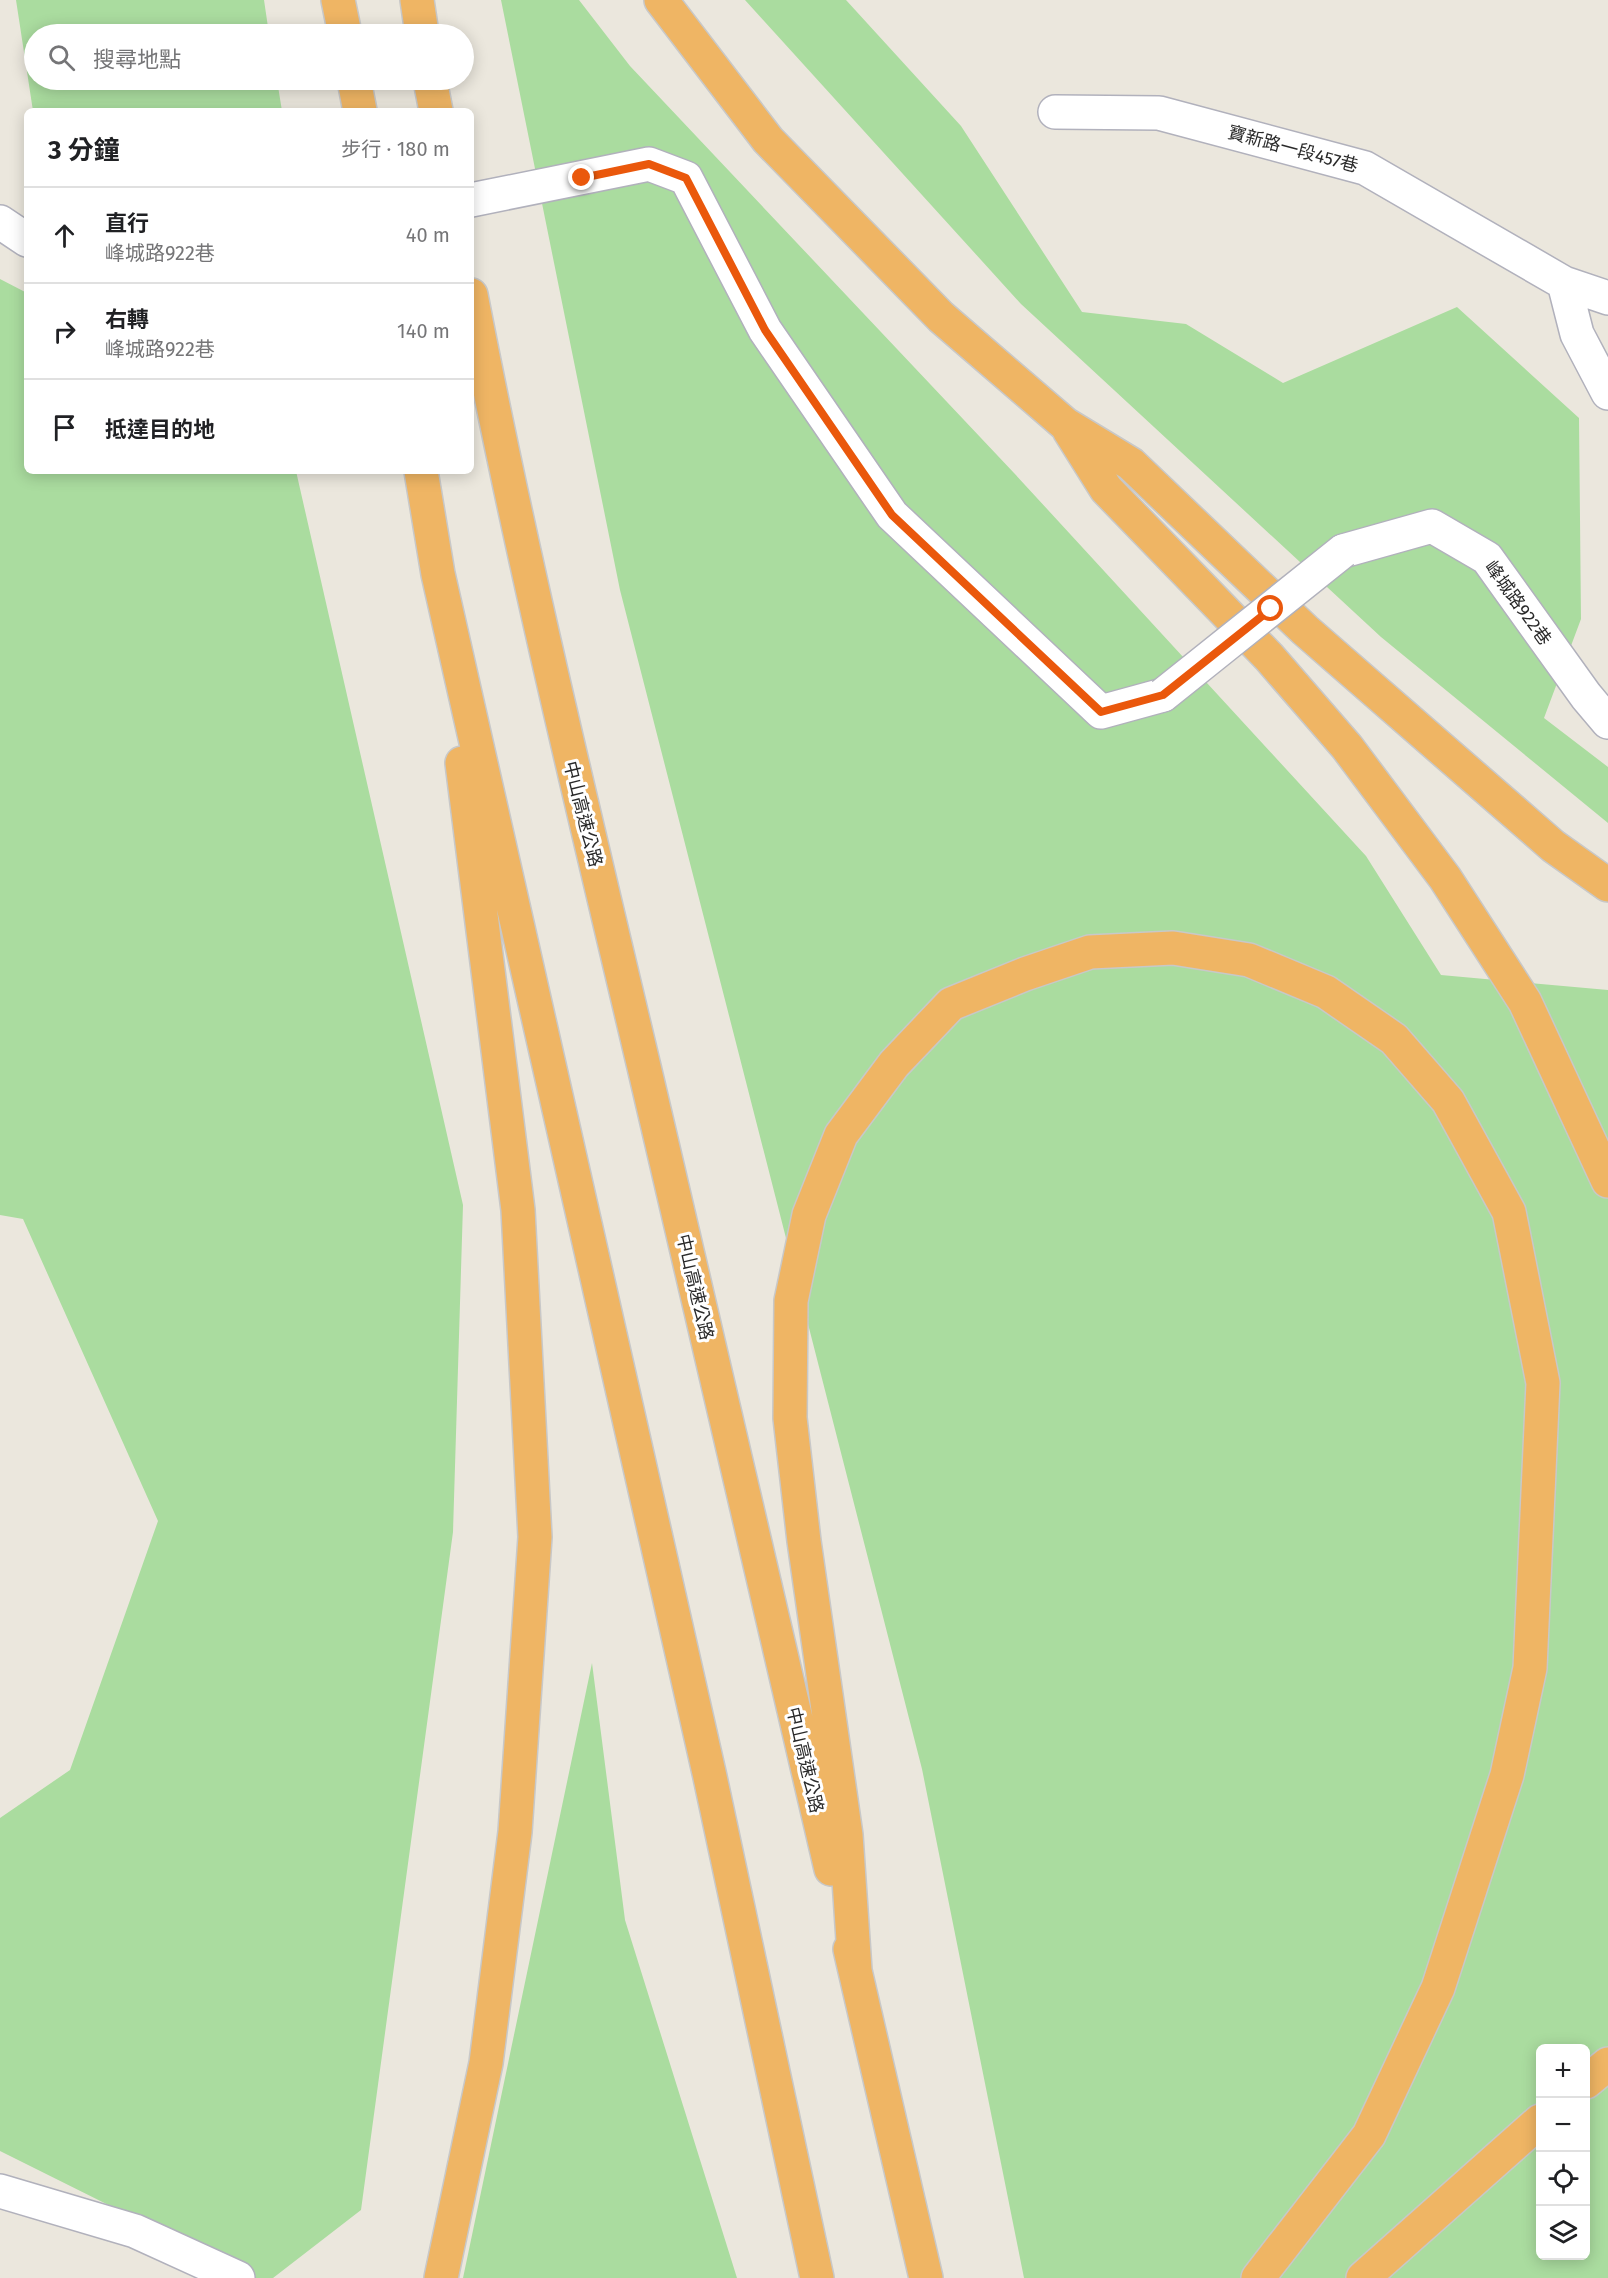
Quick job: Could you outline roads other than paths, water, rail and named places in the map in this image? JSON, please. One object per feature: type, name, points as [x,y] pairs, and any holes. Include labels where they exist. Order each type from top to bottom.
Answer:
[{"type":"highway","points":[[338,0],[343,24]]},
{"type":"highway","points":[[417,0],[421,24]]},
{"type":"highway","points":[[662,0],[768,140],[941,317],[1065,424],[1131,464],[1305,630],[1553,846],[1608,885]]},
{"type":"highway","points":[[356,90],[359,108]]},
{"type":"highway","points":[[432,90],[435,108]]},
{"type":"highway","name":"中山高速公路","points":[[474,311],[491,402],[564,736],[643,1061],[926,2278]]},
{"type":"highway","points":[[1065,424],[1106,489],[1269,657],[1347,747],[1445,878],[1525,1002],[1608,1181]]},
{"type":"highway","points":[[421,474],[438,574],[518,1210],[535,1537],[513,1844],[486,2063],[453,2230],[441,2278]]},
{"type":"highway","points":[[438,574],[710,1777],[816,2278]]},
{"type":"highway","points":[[855,1970],[846,1835],[804,1541],[790,1418],[791,1301],[810,1215],[841,1135],[894,1064],[951,1004],[1025,974],[1090,952],[1173,948],[1249,960],[1326,992],[1394,1039],[1448,1101],[1509,1212],[1543,1383],[1530,1668],[1507,1775],[1438,1988],[1369,2135],[1258,2278]]},
{"type":"highway","points":[[1590,2079],[1608,2064]]},
{"type":"highway","points":[[1373,2268],[1536,2125]]},
{"type":"lane","name":"寶新路一段457巷","points":[[1055,112],[1159,113],[1365,168],[1564,283],[1608,298]]},
{"type":"lane","name":"峰城路922巷","points":[[474,199],[649,164],[686,178],[765,330],[892,515],[1101,712],[1163,695],[1343,551],[1432,526],[1487,558],[1586,696],[1608,722]]},
{"type":"lane","points":[[0,222],[24,238]]},
{"type":"lane","points":[[1564,283],[1577,333],[1608,393]]},
{"type":"lane","points":[[0,2192],[135,2230],[238,2278]]}]
